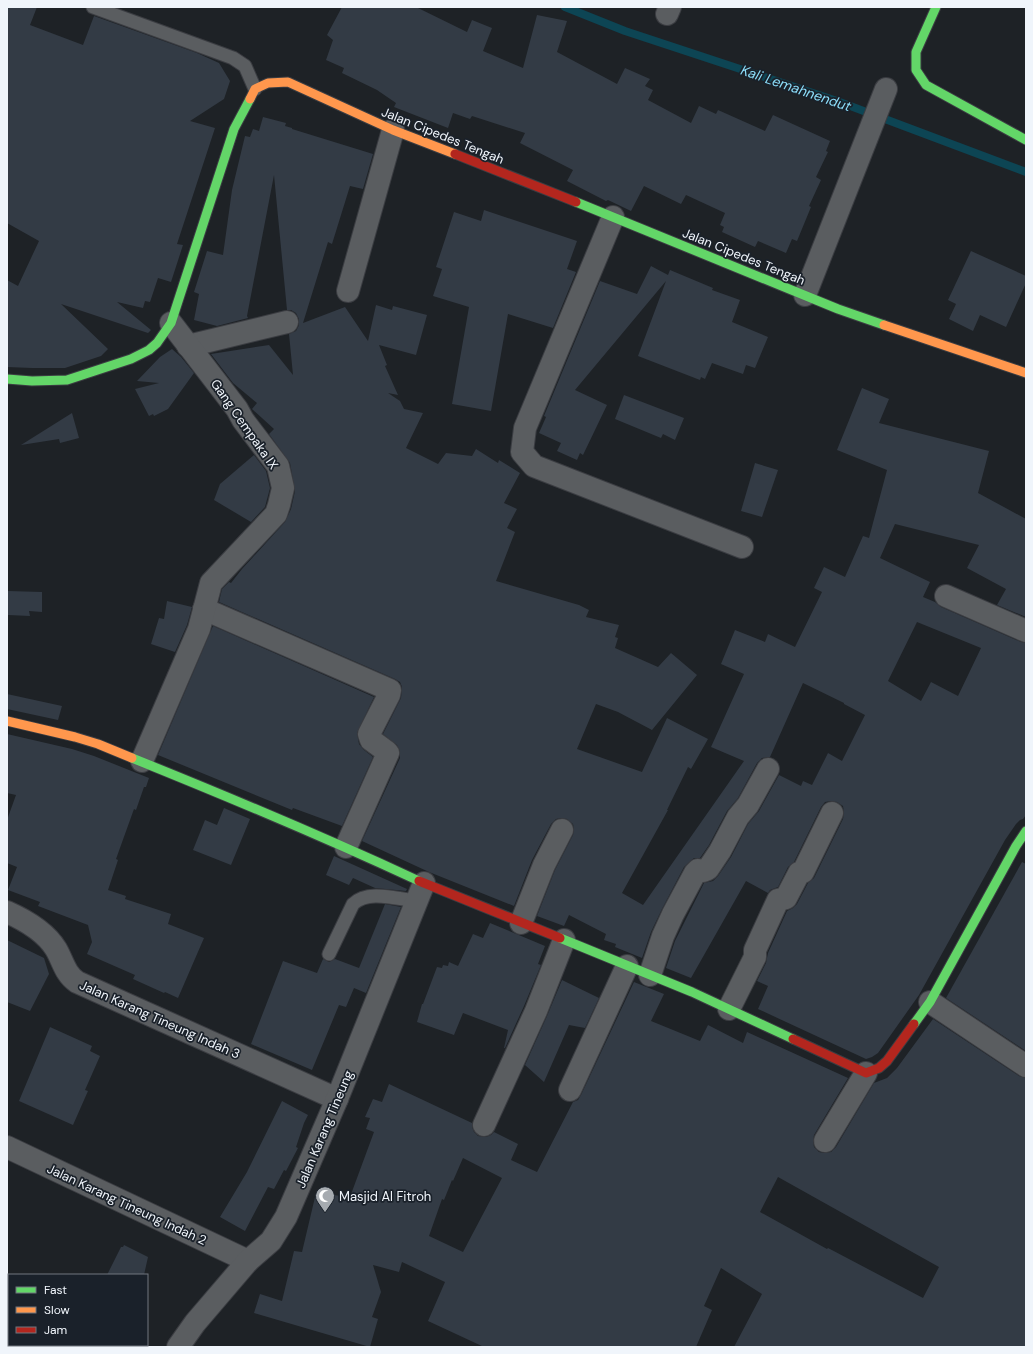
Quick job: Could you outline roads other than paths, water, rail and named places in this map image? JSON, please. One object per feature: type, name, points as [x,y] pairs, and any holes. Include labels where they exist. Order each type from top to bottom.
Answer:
[{"type":"street","points":[[936,7],[916,52],[916,70],[926,85],[1026,140]]},
{"type":"street","name":"Jalan Cipedes Tengah","points":[[255,89],[268,83],[288,82],[393,130],[613,217],[838,309],[1026,372]]},
{"type":"street","points":[[7,379],[32,381],[67,380],[131,359],[149,350],[157,343],[171,324],[234,129],[255,89]]},
{"type":"street","points":[[805,295],[886,89]]},
{"type":"street","points":[[348,291],[393,130]]},
{"type":"street","points":[[613,217],[525,428],[522,452],[534,466],[742,547]]},
{"type":"street","points":[[188,346],[287,322]]},
{"type":"street","name":"Gang Cempaka IX","points":[[142,761],[199,629],[211,583],[276,514],[283,488],[278,466],[237,409],[171,324]]},
{"type":"street","points":[[946,596],[1026,631]]},
{"type":"street","points":[[204,609],[390,690],[391,692],[369,734],[371,740],[388,753],[346,847]]},
{"type":"street","points":[[7,721],[98,744],[240,801],[346,847],[420,892],[521,923],[564,940],[692,992],[866,1073]]},
{"type":"street","points":[[650,975],[663,936],[695,873],[698,870],[708,870],[738,817],[758,789],[768,769]]},
{"type":"street","points":[[729,1009],[754,957],[754,950],[778,900],[786,898],[799,873],[802,872],[832,813]]},
{"type":"street","points":[[521,923],[544,865],[562,830]]},
{"type":"street","points":[[825,1140],[866,1073],[879,1068],[887,1061],[930,1002],[1016,846],[1026,831]]},
{"type":"street","name":"Jalan Karang Tineung","points":[[178,1347],[195,1323],[248,1262],[271,1241],[286,1217],[338,1099],[420,892]]},
{"type":"street","name":"Jalan Karang Tineung Indah 3","points":[[7,912],[23,919],[48,937],[56,948],[67,973],[77,982],[338,1099]]},
{"type":"street","points":[[484,1125],[536,1011],[564,940]]},
{"type":"street","points":[[570,1090],[627,966]]},
{"type":"street","points":[[930,1002],[1026,1066]]},
{"type":"street","name":"Jalan Karang Tineung Indah 2","points":[[7,1147],[248,1262]]},
{"type":"lane","points":[[93,7],[233,58],[245,66],[255,89]]},
{"type":"lane","points":[[329,954],[353,904],[358,899],[364,897],[420,892]]},
{"type":"waterway","name":"Kali Lemahnendut","points":[[565,7],[625,31],[837,101],[1026,172]]},
{"type":"place","name":"Masjid Al Fitroh","points":[[325,1213]]}]
